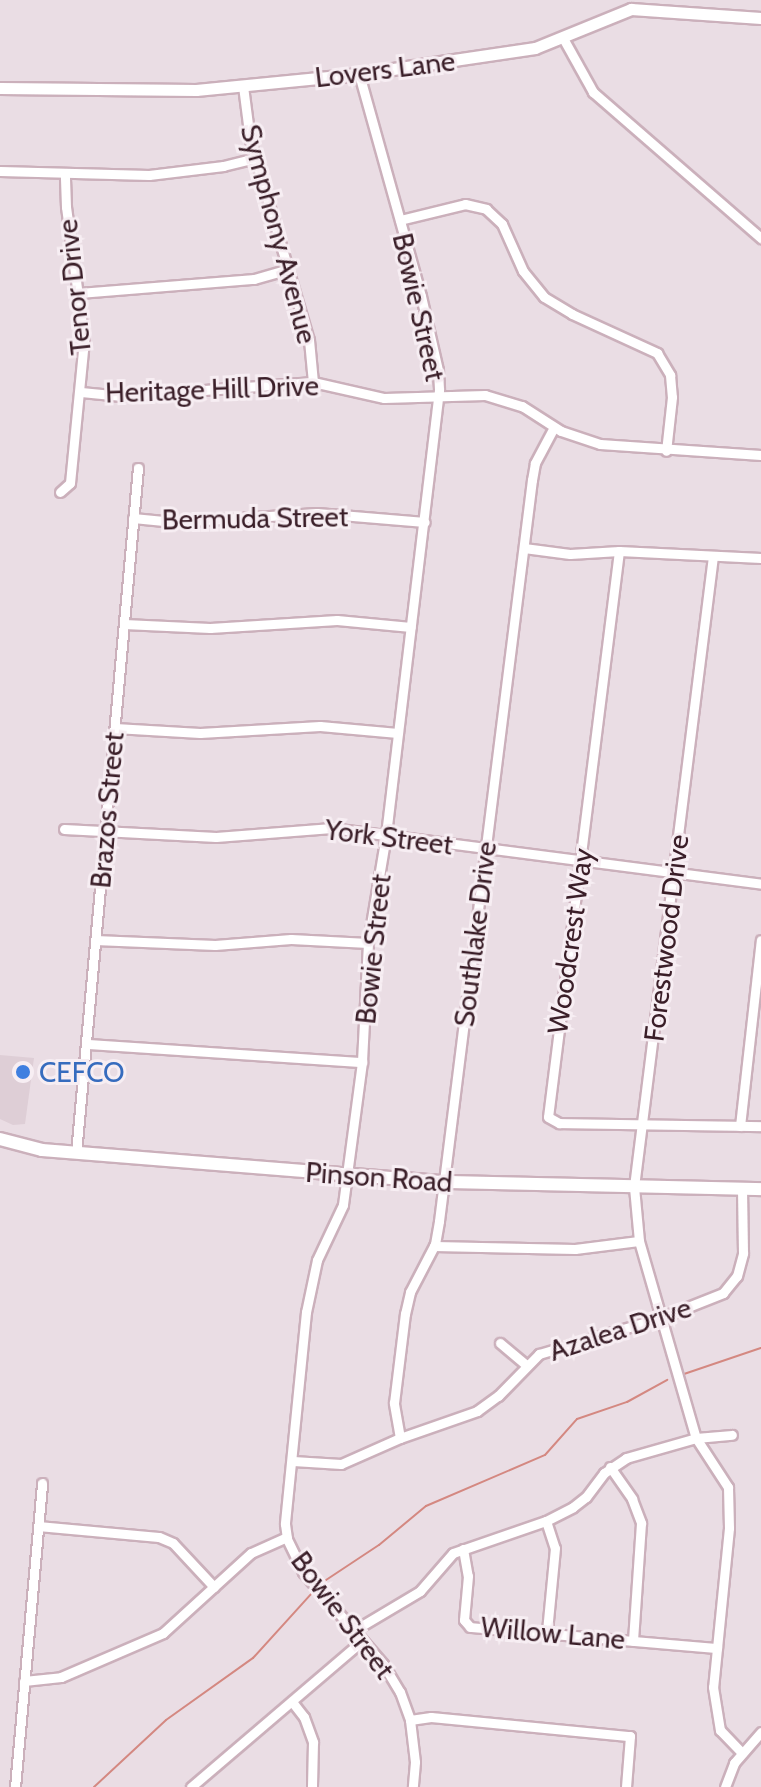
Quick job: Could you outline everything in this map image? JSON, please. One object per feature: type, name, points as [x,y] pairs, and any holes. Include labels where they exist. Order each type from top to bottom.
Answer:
[{"type":"main road","name":"Pinson Road","points":[[0,1139],[30,1148],[76,1153],[346,1176],[444,1182],[761,1189]]},
{"type":"street","name":"Lovers Lane","points":[[0,88],[196,90],[359,74],[518,52],[563,38],[631,9],[761,18]]},
{"type":"street","points":[[563,38],[593,92],[761,238]]},
{"type":"street","name":"Bowie Street","points":[[359,74],[428,324],[438,370],[439,394],[386,835],[368,943],[362,1062],[343,1205],[323,1244],[312,1279],[287,1537],[303,1572],[383,1664],[400,1692],[410,1720],[415,1762],[413,1787]]},
{"type":"street","name":"Symphony Avenue","points":[[243,86],[255,158],[311,349],[313,382]]},
{"type":"street","points":[[0,171],[164,174],[255,158]]},
{"type":"street","name":"Tenor Drive","points":[[60,492],[70,483],[84,340],[66,207],[65,173]]},
{"type":"street","points":[[400,220],[465,204],[486,209],[502,224],[523,271],[544,297],[572,314],[657,353],[670,375],[672,397],[666,451]]},
{"type":"street","points":[[79,293],[254,279],[288,269]]},
{"type":"street","name":"Heritage Hill Drive","points":[[81,392],[122,396],[313,382],[384,398],[439,394],[505,399],[554,428],[600,444],[666,451],[761,455]]},
{"type":"street","name":"Southlake Drive","points":[[400,1438],[394,1403],[405,1314],[410,1292],[434,1246],[535,463],[554,428]]},
{"type":"street","name":"Brazos Street","points":[[76,1153],[89,1044],[95,940],[138,468]]},
{"type":"street","name":"Bermuda Street","points":[[133,518],[174,522],[317,513],[425,522]]},
{"type":"street","points":[[524,548],[570,554],[619,551],[761,558]]},
{"type":"street","name":"Woodcrest Way","points":[[619,551],[548,1117],[559,1123],[761,1126]]},
{"type":"street","name":"Forestwood Drive","points":[[713,556],[634,1187],[639,1241],[696,1438],[722,1474],[729,1495],[713,1687],[720,1730],[742,1753]]},
{"type":"street","points":[[124,624],[210,628],[337,620],[411,627]]},
{"type":"street","points":[[115,728],[200,733],[320,726],[398,733]]},
{"type":"street","name":"York Street","points":[[64,829],[216,837],[316,827],[761,884]]},
{"type":"street","points":[[95,940],[215,945],[291,939],[368,943]]},
{"type":"street","points":[[740,1126],[761,940]]},
{"type":"street","points":[[89,1044],[362,1062]]},
{"type":"street","name":"Azalea Drive","points":[[293,1461],[341,1464],[488,1405],[526,1365],[554,1347],[660,1318],[714,1299],[737,1276],[743,1253],[742,1190]]},
{"type":"street","points":[[434,1246],[575,1249],[639,1241]]},
{"type":"street","points":[[500,1343],[526,1365]]},
{"type":"street","points":[[353,1631],[420,1591],[447,1560],[463,1549],[546,1521],[582,1501],[610,1467],[626,1458],[696,1438],[732,1435]]},
{"type":"street","points":[[610,1467],[632,1499],[641,1523],[633,1641]]},
{"type":"street","points":[[15,1787],[42,1483]]},
{"type":"street","points":[[546,1521],[555,1548],[547,1631]]},
{"type":"street","points":[[38,1526],[159,1537],[173,1543],[214,1587]]},
{"type":"street","points":[[24,1681],[61,1677],[163,1633],[263,1546],[287,1537]]},
{"type":"street","name":"Willow Lane","points":[[463,1549],[468,1576],[463,1613],[467,1625],[717,1648]]},
{"type":"street","points":[[191,1787],[362,1641]]},
{"type":"street","points":[[293,1703],[304,1717],[313,1742],[312,1787]]},
{"type":"street","points":[[410,1720],[431,1717],[630,1736],[626,1787]]},
{"type":"street","points":[[725,1787],[728,1773],[761,1732]]},
{"type":"street","points":[[202,1777],[209,1787]]},
{"type":"shaded area","points":[[0,1055],[34,1058],[25,1124],[13,1125],[0,1119]]},
{"type":"waterway","points":[[684,1374],[761,1348]]},
{"type":"waterway","points":[[323,1582],[379,1545],[426,1506],[545,1455],[577,1419],[627,1402],[667,1380]]},
{"type":"waterway","points":[[94,1787],[166,1720],[253,1658],[312,1593]]},
{"type":"place","name":"CEFCO","points":[[23,1072]]}]
